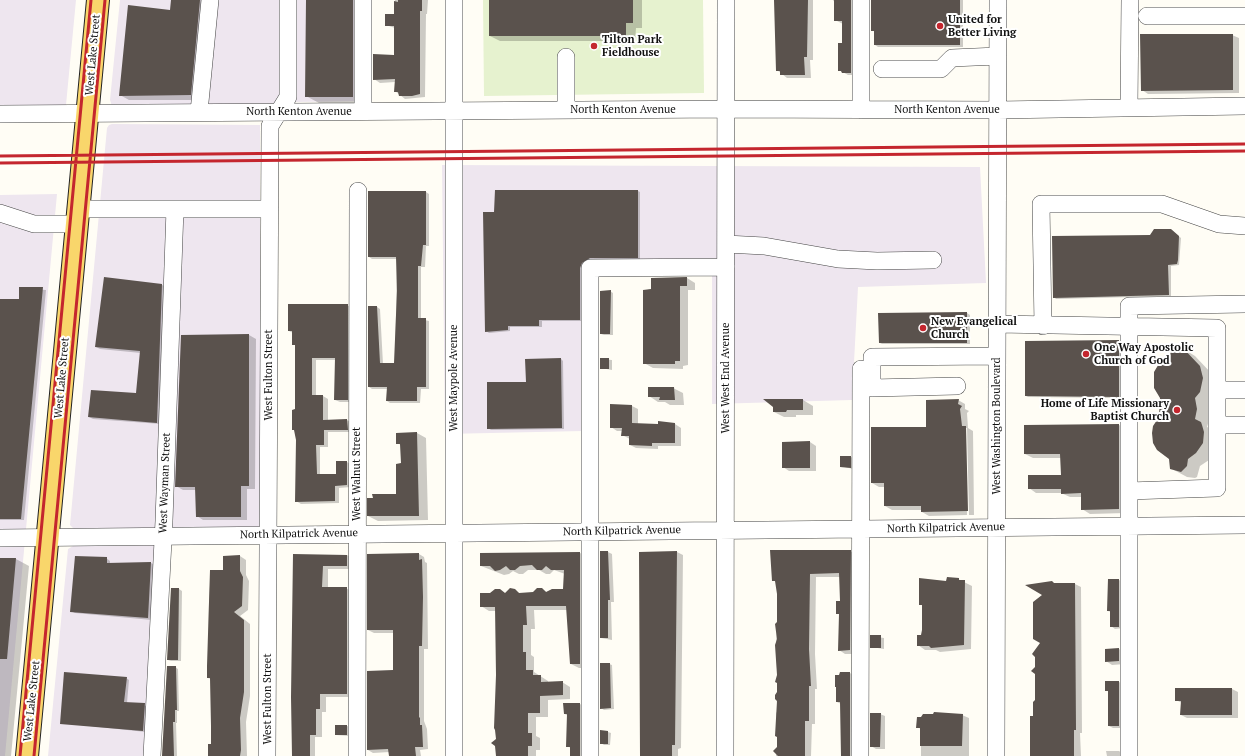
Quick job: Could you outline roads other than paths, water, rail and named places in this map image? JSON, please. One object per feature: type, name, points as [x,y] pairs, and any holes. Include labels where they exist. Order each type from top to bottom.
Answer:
[{"type":"main road","name":"West Lake Street","points":[[16,756],[47,537],[88,209],[87,0]]},
{"type":"main road","name":"West Lake Street","points":[[27,756],[98,0]]},
{"type":"main road","name":"West Lake Street","points":[[39,756],[51,637],[52,590],[47,537],[66,224],[109,0]]},
{"type":"street","points":[[200,112],[210,0]]},
{"type":"street","name":"West Fulton Street","points":[[267,756],[270,126],[288,97],[288,0]]},
{"type":"street","points":[[363,0],[363,112]]},
{"type":"street","name":"West Maypole Avenue","points":[[454,0],[454,756]]},
{"type":"street","name":"West West End Avenue","points":[[725,756],[726,0]]},
{"type":"street","points":[[861,0],[861,110]]},
{"type":"street","name":"West Washington Boulevard","points":[[996,756],[998,0]]},
{"type":"street","points":[[1129,108],[1130,0]]},
{"type":"street","points":[[1147,16],[1245,16]]},
{"type":"street","points":[[882,69],[941,69],[952,58],[998,56]]},
{"type":"street","points":[[566,57],[566,110]]},
{"type":"street","name":"North Kenton Avenue","points":[[0,114],[726,109],[998,110],[1245,106]]},
{"type":"street","name":"West Walnut Street","points":[[357,756],[358,191]]},
{"type":"street","points":[[1043,326],[1041,204],[1162,204],[1219,224],[1245,226]]},
{"type":"street","points":[[88,209],[270,209]]},
{"type":"street","name":"West Wayman Street","points":[[152,756],[164,536],[175,209]]},
{"type":"street","points":[[0,213],[34,224],[66,224]]},
{"type":"street","points":[[726,244],[764,246],[838,259],[877,262],[934,260]]},
{"type":"street","points":[[590,756],[590,268],[726,267]]},
{"type":"street","points":[[1129,756],[1129,306],[1245,304]]},
{"type":"street","points":[[1129,491],[1217,488],[1217,305]]},
{"type":"street","points":[[998,324],[1129,328],[1217,328]]},
{"type":"street","points":[[861,408],[872,408],[872,357],[997,356]]},
{"type":"street","points":[[860,756],[861,369]]},
{"type":"street","points":[[872,388],[957,386]]},
{"type":"street","points":[[1217,390],[1245,390]]},
{"type":"street","points":[[1217,425],[1245,425]]},
{"type":"street","name":"North Kilpatrick Avenue","points":[[0,538],[1245,525]]},
{"type":"railway","points":[[20,756],[91,0]]},
{"type":"railway","points":[[34,756],[105,0]]},
{"type":"railway","points":[[0,156],[1245,144]]},
{"type":"railway","points":[[0,163],[1245,151]]},
{"type":"place","name":"United for Better Living","points":[[940,26]]},
{"type":"place","name":"Tilton Park Fieldhouse","points":[[594,46]]},
{"type":"place","name":"New Evangelical Church","points":[[923,328]]},
{"type":"place","name":"One Way Apostolic Church of God","points":[[1086,354]]},
{"type":"place","name":"Home of Life Missionary Baptist Church","points":[[1177,410]]}]
